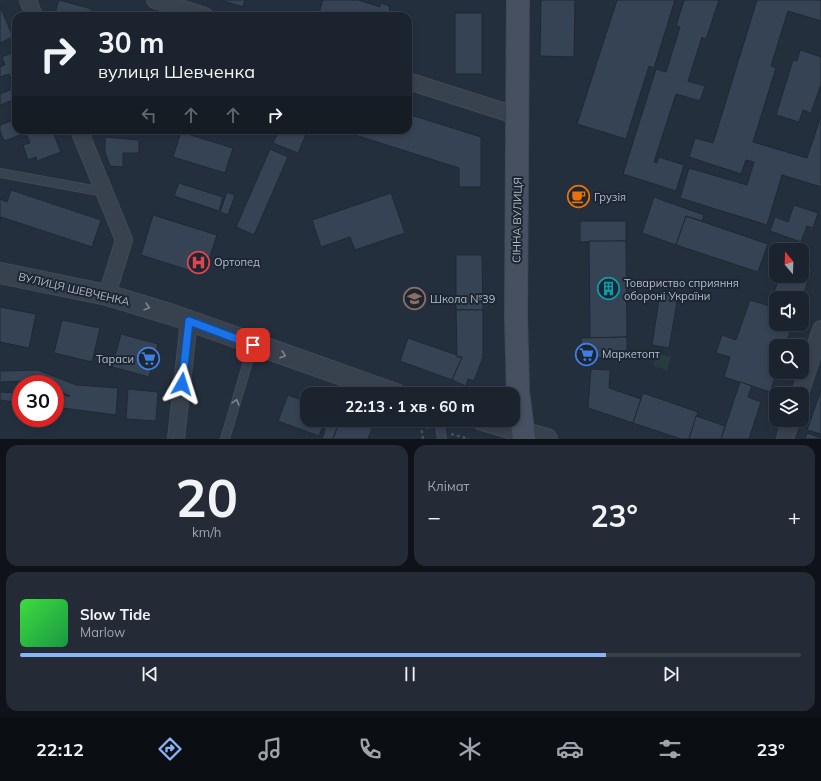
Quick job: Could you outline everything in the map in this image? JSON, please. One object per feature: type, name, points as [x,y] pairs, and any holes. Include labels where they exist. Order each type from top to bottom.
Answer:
[{"type":"main road","name":"СІННА ВУЛИЦЯ","points":[[518,0],[516,316],[518,392],[524,435]]},
{"type":"street","points":[[28,0],[32,12]]},
{"type":"street","points":[[155,0],[192,12]]},
{"type":"street","points":[[412,82],[518,116]]},
{"type":"street","points":[[81,134],[124,240],[107,295]]},
{"type":"street","name":"ВУЛИЦЯ ШЕВЧЕНКА","points":[[0,273],[107,295],[189,321],[253,345],[376,387]]},
{"type":"street","points":[[176,439],[189,321]]},
{"type":"street","points":[[802,387],[821,329]]},
{"type":"street","points":[[502,427],[524,435],[547,439]]},
{"type":"street","points":[[785,439],[789,427]]},
{"type":"lane","points":[[0,173],[104,192]]},
{"type":"lane","points":[[225,439],[253,345]]},
{"type":"lane","points":[[440,427],[442,439]]},
{"type":"path","points":[[421,427],[423,439]]},
{"type":"green space","points":[[657,353],[671,357],[667,370],[653,366]]},
{"type":"building","points":[[59,0],[92,9],[91,12],[55,12]]},
{"type":"building","points":[[220,0],[245,0],[243,7]]},
{"type":"building","points":[[323,0],[358,0],[380,7],[381,3],[389,6],[390,11],[390,12],[319,12]]},
{"type":"building","points":[[541,0],[575,0],[574,57],[540,56]]},
{"type":"building","points":[[617,0],[675,0],[654,68],[649,66],[626,139],[577,124]]},
{"type":"building","points":[[684,0],[719,0],[706,39],[702,37],[688,81],[705,86],[700,101],[676,94],[654,162],[657,163],[659,157],[684,165],[676,191],[623,174],[656,69],[666,72],[680,27],[676,26]]},
{"type":"building","points":[[757,0],[821,0],[821,21],[788,11],[771,66],[776,68],[753,142],[807,158],[821,116],[821,187],[782,175],[767,225],[680,198],[689,168],[747,185],[754,162],[746,160],[741,174],[689,157],[695,138],[713,143]]},
{"type":"building","points":[[0,6],[12,37],[0,43]]},
{"type":"building","points":[[455,13],[482,13],[482,74],[455,74]]},
{"type":"building","points":[[800,50],[821,57],[821,87],[811,113],[803,110],[799,122],[776,115],[793,60],[797,61]]},
{"type":"building","points":[[12,53],[12,81],[9,74],[0,77],[0,67],[5,65],[2,57]]},
{"type":"building","points":[[12,89],[12,100],[0,105],[0,94]]},
{"type":"building","points":[[412,115],[481,137],[481,187],[459,187],[459,168],[352,134],[412,134]]},
{"type":"building","points":[[12,120],[12,134],[23,134],[4,141],[0,131],[0,125]]},
{"type":"building","points":[[26,134],[54,134],[61,152],[37,161],[36,157],[28,160],[23,145],[30,143]]},
{"type":"building","points":[[180,134],[188,134],[233,148],[225,173],[173,157]]},
{"type":"building","points":[[277,134],[306,134],[298,153],[273,143]]},
{"type":"building","points":[[105,137],[139,140],[139,153],[123,153],[123,167],[110,166],[105,152]]},
{"type":"building","points":[[270,149],[288,157],[254,235],[236,227]]},
{"type":"building","points":[[179,183],[223,197],[219,211],[174,196]]},
{"type":"building","points":[[11,190],[101,220],[92,247],[1,217],[0,222],[0,199],[7,202]]},
{"type":"building","points":[[227,192],[235,195],[228,215],[220,212]]},
{"type":"building","points":[[391,193],[405,233],[355,250],[350,237],[321,247],[312,220]]},
{"type":"building","points":[[654,197],[704,215],[702,221],[686,216],[676,245],[642,233]]},
{"type":"building","points":[[794,205],[818,213],[813,228],[807,226],[801,242],[770,231],[775,217],[788,222]]},
{"type":"building","points":[[153,215],[217,235],[204,275],[141,255]]},
{"type":"building","points":[[686,216],[768,244],[758,272],[676,245]]},
{"type":"building","points":[[580,221],[626,221],[626,241],[580,242]]},
{"type":"building","name":"Товариство сприяння обороні України","points":[[589,241],[626,241],[627,337],[590,338]]},
{"type":"building","points":[[456,255],[482,255],[483,310],[456,310]]},
{"type":"building","points":[[809,268],[812,269],[809,278]]},
{"type":"building","points":[[777,283],[807,283],[804,291],[774,291]]},
{"type":"building","points":[[660,293],[678,296],[669,348],[652,345]]},
{"type":"building","points":[[750,300],[769,306],[769,331],[790,331],[788,339],[769,339],[769,379],[775,379],[772,387],[769,387],[769,392],[724,377],[730,357],[716,353],[722,335],[736,340]]},
{"type":"building","points":[[0,307],[36,314],[29,348],[0,342]]},
{"type":"building","points":[[456,310],[483,310],[483,357],[474,381],[468,379],[466,386],[452,380],[462,357],[457,357]]},
{"type":"building","points":[[62,320],[100,328],[92,362],[54,353]]},
{"type":"building","points":[[121,334],[158,344],[149,377],[112,367]]},
{"type":"building","points":[[627,337],[627,357],[581,358],[581,338]]},
{"type":"building","points":[[408,338],[457,355],[457,357],[462,357],[452,380],[400,361]]},
{"type":"building","points":[[591,369],[610,370],[609,388],[641,399],[633,423],[588,408]]},
{"type":"building","points":[[38,370],[51,375],[12,375],[12,382],[0,382],[0,371]]},
{"type":"building","points":[[64,380],[76,385],[118,388],[116,415],[64,408],[64,396],[70,396],[64,393]]},
{"type":"building","points":[[740,382],[752,386],[748,397],[761,402],[749,439],[721,439]]},
{"type":"building","points":[[128,389],[158,392],[156,421],[126,419]]},
{"type":"building","points":[[821,390],[821,434],[807,430]]},
{"type":"building","points":[[0,392],[12,393],[12,402],[0,400]]},
{"type":"building","points":[[643,393],[698,412],[689,439],[681,439],[633,423]]},
{"type":"building","points":[[288,395],[300,399],[300,427],[322,427],[319,436],[278,421]]},
{"type":"building","points":[[696,416],[725,426],[721,439],[689,439]]},
{"type":"building","points":[[326,427],[337,427],[333,439],[322,439]]},
{"type":"building","points":[[337,427],[372,427],[368,439],[333,439]]},
{"type":"building","points":[[807,433],[821,438],[821,439],[805,439]]},
{"type":"place","name":"Грузiя","points":[[579,197]]},
{"type":"place","name":"Ортопед","points":[[198,262]]},
{"type":"place","name":"Товариство сприяння обороні України","points":[[608,289]]},
{"type":"place","name":"Школа №39","points":[[414,299]]},
{"type":"place","name":"Маркетопт","points":[[586,354]]},
{"type":"place","name":"Тараси","points":[[149,359]]},
{"type":"route","points":[[182,384],[189,321],[253,345]]}]
